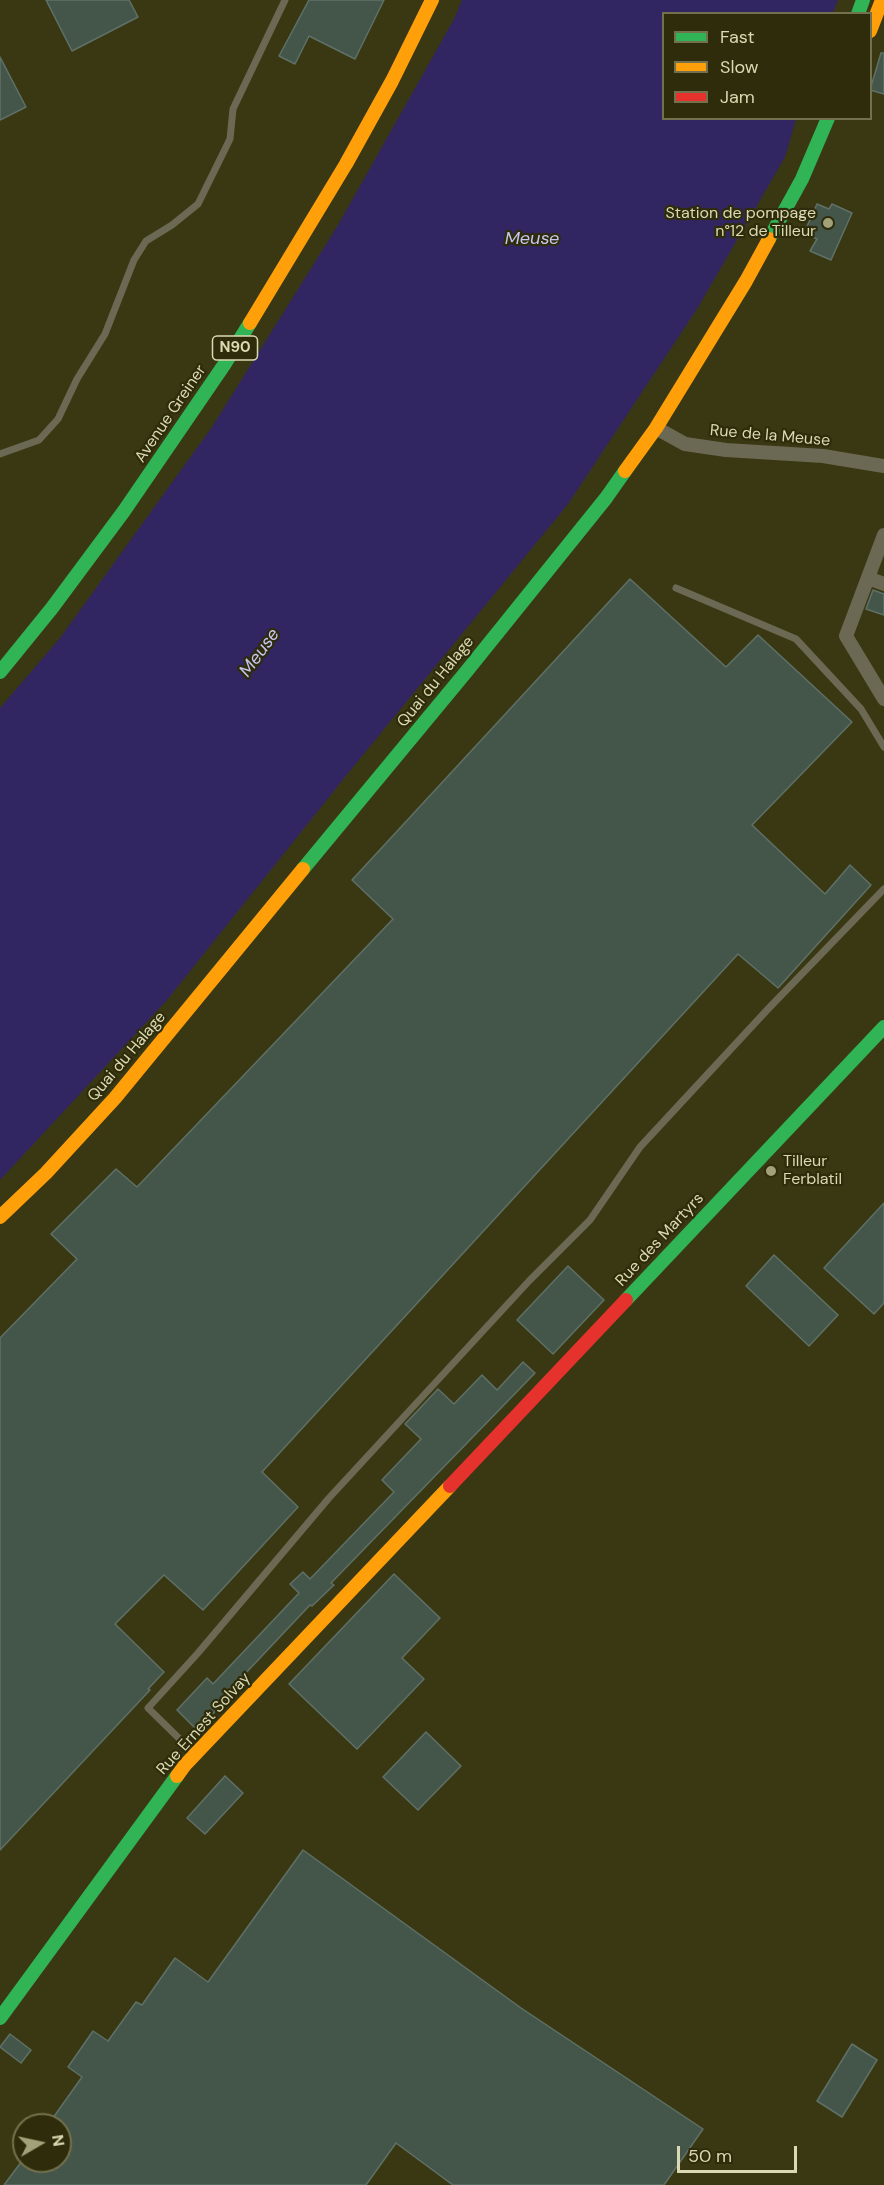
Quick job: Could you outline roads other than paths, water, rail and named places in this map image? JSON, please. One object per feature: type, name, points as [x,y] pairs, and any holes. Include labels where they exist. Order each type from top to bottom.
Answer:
[{"type":"main road","name":"Avenue Greiner","points":[[0,672],[124,511],[224,365],[346,164],[392,81],[432,0]]},
{"type":"main road","points":[[872,26],[882,2]]},
{"type":"main road","name":"Quai du Halage","points":[[0,1217],[46,1173],[115,1098],[218,975],[606,498],[656,428],[735,300],[785,213],[827,120]]},
{"type":"main road","name":"Rue des Martyrs","points":[[460,1475],[884,1027]]},
{"type":"main road","name":"Rue Ernest Solvay","points":[[0,2018],[85,1900],[195,1755],[460,1475]]},
{"type":"street","name":"Rue de la Meuse","points":[[656,428],[685,444],[726,450],[823,456],[884,466]]},
{"type":"street","points":[[883,540],[846,636],[884,699]]},
{"type":"street","points":[[868,578],[884,584]]},
{"type":"lane","points":[[0,453],[39,440],[58,419],[77,379],[105,334],[134,260],[146,241],[172,225],[198,204],[230,139],[232,109],[285,0]]},
{"type":"lane","points":[[676,588],[796,639],[861,710],[884,747]]},
{"type":"lane","points":[[195,1755],[148,1707],[198,1653],[329,1498],[529,1281],[590,1220],[640,1147],[884,889]]},
{"type":"water","name":"Meuse","points":[[462,0],[838,0],[833,12],[662,12],[662,120],[796,120],[785,157],[697,309],[568,504],[349,772],[167,1000],[0,1180],[0,708],[60,638],[212,427],[338,225],[454,19]]},
{"type":"place","name":"Station de pompage n°12 de Tilleur","points":[[828,223]]},
{"type":"place","name":"Tilleur Ferblatil","points":[[771,1171]]}]
